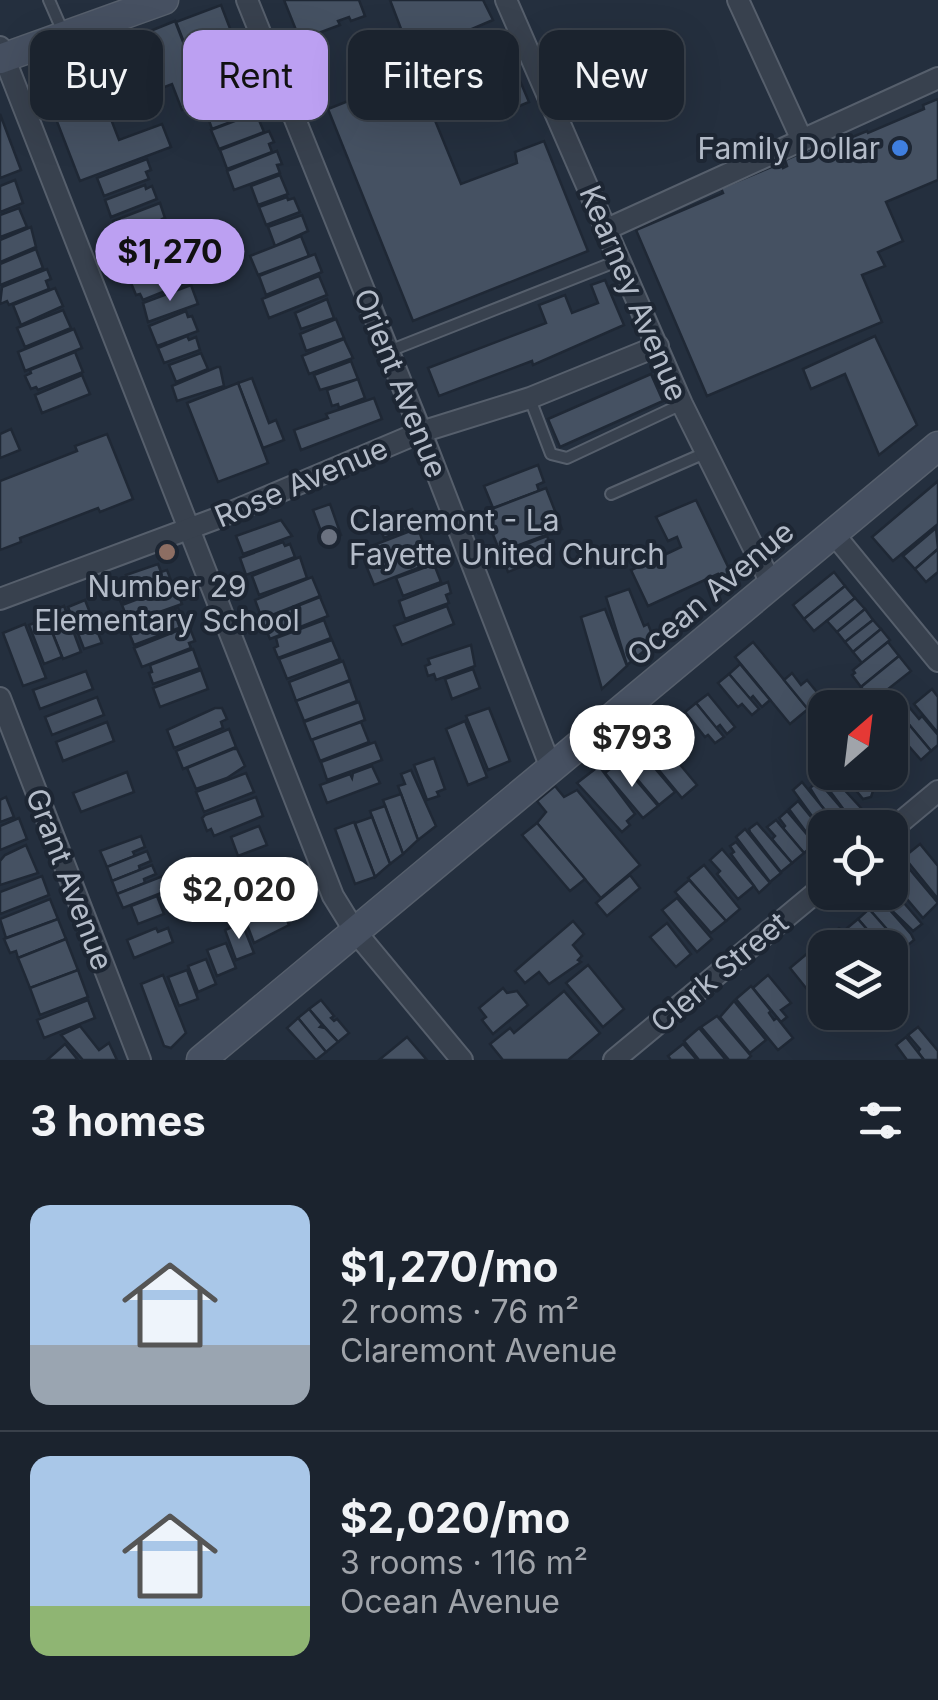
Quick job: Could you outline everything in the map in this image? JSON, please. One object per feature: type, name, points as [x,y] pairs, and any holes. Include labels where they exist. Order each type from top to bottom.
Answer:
[{"type":"street","points":[[86,30],[164,0]]},
{"type":"street","name":"Orient Avenue","points":[[246,0],[551,768]]},
{"type":"street","name":"Kearney Avenue","points":[[506,0],[682,404],[771,583]]},
{"type":"street","points":[[738,0],[802,140]]},
{"type":"street","points":[[30,47],[1,55],[333,896],[354,930],[462,1060]]},
{"type":"street","points":[[607,229],[938,78]]},
{"type":"street","name":"Rose Avenue","points":[[0,599],[215,519],[420,432],[530,398],[658,346]]},
{"type":"street","name":"Ocean Avenue","points":[[201,1060],[938,446]]},
{"type":"street","points":[[833,533],[938,661]]},
{"type":"street","name":"Grant Avenue","points":[[0,698],[140,1060]]},
{"type":"street","points":[[908,816],[938,792]]},
{"type":"street","name":"Clerk Street","points":[[614,1060],[808,899]]},
{"type":"lane","points":[[49,0],[62,30]]},
{"type":"lane","points":[[388,351],[620,260]]},
{"type":"lane","points":[[530,398],[551,454],[557,458],[566,458],[682,404]]},
{"type":"lane","points":[[610,494],[706,452]]},
{"type":"building","points":[[284,0],[359,0],[365,16],[338,21],[340,25],[327,30],[296,30]]},
{"type":"building","points":[[390,0],[483,0],[493,20],[470,30],[401,30]]},
{"type":"building","points":[[221,5],[231,30],[183,30],[183,40],[176,22]]},
{"type":"building","points":[[175,21],[183,42],[182,110],[172,84],[163,88],[163,30],[153,30]]},
{"type":"building","points":[[519,78],[529,102],[519,106]]},
{"type":"building","points":[[938,99],[938,180],[886,202],[903,241],[878,252],[885,266],[862,275],[882,322],[707,396],[636,230],[723,193],[721,188],[781,163],[783,168],[787,166],[785,160],[833,139],[835,144],[868,133]]},
{"type":"building","points":[[348,101],[348,120],[435,120],[461,184],[517,163],[515,152],[544,141],[588,251],[413,321],[328,109]]},
{"type":"building","points":[[0,114],[21,170],[0,178]]},
{"type":"building","points":[[56,120],[111,120],[119,140],[162,124],[171,147],[80,181]]},
{"type":"building","points":[[209,120],[236,120],[212,129]]},
{"type":"building","points":[[237,120],[259,120],[264,132],[219,149],[211,130]]},
{"type":"building","points":[[269,131],[274,142],[269,144],[272,152],[227,169],[220,150]]},
{"type":"building","points":[[277,151],[282,164],[277,165],[280,173],[234,190],[227,171]]},
{"type":"building","points":[[147,159],[149,179],[104,196],[97,178]]},
{"type":"building","points":[[280,175],[288,194],[258,205],[251,186]]},
{"type":"building","points":[[15,180],[23,203],[0,212],[0,186]]},
{"type":"building","points":[[145,185],[146,189],[152,186],[157,199],[111,217],[105,200]]},
{"type":"building","points":[[294,198],[300,212],[266,225],[259,207]]},
{"type":"building","points":[[160,203],[163,223],[118,241],[113,221]]},
{"type":"building","points":[[19,208],[27,227],[0,237],[0,215]]},
{"type":"building","points":[[302,215],[308,231],[275,246],[268,227]]},
{"type":"building","points":[[163,224],[170,241],[124,260],[117,243]]},
{"type":"building","points":[[31,227],[36,247],[0,262],[0,240]]},
{"type":"building","points":[[301,236],[309,256],[258,275],[250,256]]},
{"type":"building","points":[[169,244],[171,248],[175,246],[181,261],[131,280],[124,262]]},
{"type":"building","points":[[36,249],[43,268],[0,285],[0,264]]},
{"type":"building","points":[[315,254],[322,272],[266,295],[259,276]]},
{"type":"building","points":[[177,265],[179,269],[185,267],[190,281],[143,300],[140,294],[136,295],[131,283]]},
{"type":"building","points":[[47,269],[49,289],[9,305],[7,301],[0,304],[2,287]]},
{"type":"building","points":[[319,276],[327,295],[269,318],[262,299]]},
{"type":"building","points":[[605,280],[624,325],[533,365],[532,361],[439,396],[428,368],[546,323],[539,305],[565,295],[572,313],[598,303],[591,285]]},
{"type":"building","points":[[191,285],[198,304],[148,322],[143,303]]},
{"type":"building","points":[[55,288],[63,306],[21,325],[13,305]]},
{"type":"building","points":[[327,299],[334,318],[301,329],[295,313]]},
{"type":"building","points":[[63,310],[71,328],[25,347],[17,328]]},
{"type":"building","points":[[186,311],[198,331],[157,346],[149,326]]},
{"type":"building","points":[[336,319],[344,338],[306,351],[300,334]]},
{"type":"building","points":[[74,329],[82,348],[25,371],[18,352]]},
{"type":"building","points":[[187,336],[189,340],[196,337],[200,350],[164,363],[158,348]]},
{"type":"building","points":[[875,336],[917,425],[879,455],[845,374],[811,389],[803,369]]},
{"type":"building","points":[[344,339],[353,358],[309,374],[302,356]]},
{"type":"building","points":[[75,352],[83,372],[38,390],[31,389],[25,376],[30,370]]},
{"type":"building","points":[[201,353],[208,369],[176,382],[169,365]]},
{"type":"building","points":[[351,361],[358,379],[320,390],[314,375]]},
{"type":"building","points":[[217,367],[224,386],[177,401],[172,386]]},
{"type":"building","points":[[651,374],[663,401],[560,447],[548,419]]},
{"type":"building","points":[[82,375],[90,394],[42,413],[35,395]]},
{"type":"building","points":[[252,378],[269,423],[276,420],[284,440],[263,448],[238,383]]},
{"type":"building","points":[[358,379],[365,398],[339,408],[338,404],[332,406],[327,390]]},
{"type":"building","points":[[238,383],[268,463],[218,482],[187,403]]},
{"type":"building","points":[[374,398],[382,419],[301,450],[294,430]]},
{"type":"building","points":[[11,429],[20,450],[0,458],[0,434]]},
{"type":"building","points":[[107,434],[133,499],[100,512],[98,508],[20,538],[21,542],[0,550],[0,481],[77,451],[75,446]]},
{"type":"building","points":[[538,465],[544,482],[537,485],[539,491],[493,508],[484,486]]},
{"type":"building","points":[[938,481],[938,524],[893,561],[872,537]]},
{"type":"building","points":[[546,488],[562,529],[500,552],[484,512]]},
{"type":"building","points":[[696,500],[731,573],[720,578],[718,574],[648,606],[631,570],[645,564],[641,557],[659,549],[662,556],[681,547],[677,537],[668,541],[656,517]]},
{"type":"building","points":[[330,504],[341,535],[325,542],[313,510]]},
{"type":"building","points":[[412,509],[418,525],[384,538],[378,522]]},
{"type":"building","points":[[281,520],[292,536],[243,554],[236,536]]},
{"type":"building","points":[[418,528],[424,545],[367,567],[361,550]]},
{"type":"building","points":[[936,528],[938,549],[915,569],[903,556]]},
{"type":"building","points":[[547,536],[554,554],[508,572],[501,554]]},
{"type":"building","points":[[283,542],[285,546],[290,544],[295,557],[246,575],[240,558]]},
{"type":"building","points":[[425,546],[431,563],[374,585],[367,568]]},
{"type":"building","points":[[938,549],[938,572],[926,582],[915,569]]},
{"type":"building","points":[[300,557],[307,578],[259,595],[252,576]]},
{"type":"building","points":[[158,564],[161,572],[167,570],[172,583],[121,603],[115,588],[130,583],[126,575]]},
{"type":"building","points":[[434,564],[441,582],[403,596],[396,578]]},
{"type":"building","points":[[834,572],[845,586],[804,619],[793,605]]},
{"type":"building","points":[[312,577],[320,596],[262,619],[255,600]]},
{"type":"building","points":[[448,582],[449,603],[405,619],[399,601]]},
{"type":"building","points":[[175,585],[182,604],[129,623],[122,605]]},
{"type":"building","points":[[845,586],[855,598],[814,631],[804,619]]},
{"type":"building","points":[[629,589],[655,642],[627,665],[606,597]]},
{"type":"building","points":[[320,597],[328,616],[270,639],[262,620]]},
{"type":"building","points":[[855,598],[865,609],[837,632],[827,621]]},
{"type":"building","points":[[85,600],[102,643],[84,649],[68,607]]},
{"type":"building","points":[[64,606],[81,652],[63,659],[45,614]]},
{"type":"building","points":[[447,606],[454,624],[402,645],[394,626]]},
{"type":"building","points":[[178,608],[187,625],[134,645],[132,625]]},
{"type":"building","points":[[605,609],[627,666],[602,689],[581,617]]},
{"type":"building","points":[[865,609],[873,620],[845,642],[837,632]]},
{"type":"building","points":[[44,612],[62,657],[44,664],[29,625]]},
{"type":"building","points":[[324,620],[331,638],[278,658],[276,638]]},
{"type":"building","points":[[873,620],[881,629],[853,652],[845,642]]},
{"type":"building","points":[[25,624],[46,678],[23,686],[3,633]]},
{"type":"building","points":[[189,626],[195,641],[189,643],[191,648],[142,667],[134,648]]},
{"type":"building","points":[[881,629],[890,640],[862,663],[853,652]]},
{"type":"building","points":[[332,640],[340,659],[287,679],[279,659]]},
{"type":"building","points":[[753,642],[808,709],[790,724],[735,657]]},
{"type":"building","points":[[888,642],[899,656],[861,687],[852,675],[853,670]]},
{"type":"building","points":[[471,645],[475,666],[436,680],[434,674],[428,676],[428,659]]},
{"type":"building","points":[[193,649],[200,668],[153,684],[150,665]]},
{"type":"building","points":[[899,656],[911,671],[887,690],[861,687]]},
{"type":"building","points":[[343,661],[350,680],[296,701],[289,682]]},
{"type":"building","points":[[740,664],[770,700],[762,707],[729,674]]},
{"type":"building","points":[[473,669],[480,688],[452,699],[445,679]]},
{"type":"building","points":[[201,670],[208,689],[160,707],[153,688]]},
{"type":"building","points":[[86,671],[93,689],[40,709],[33,690]]},
{"type":"building","points":[[792,673],[801,685],[807,680],[815,690],[808,690],[808,709],[784,680]]},
{"type":"building","points":[[729,674],[759,709],[752,715],[742,704],[738,707],[718,683]]},
{"type":"building","points":[[350,681],[357,701],[304,721],[296,701]]},
{"type":"building","points":[[932,689],[938,697],[938,733],[914,704]]},
{"type":"building","points":[[708,694],[735,727],[727,734],[720,725],[716,728],[696,703]]},
{"type":"building","points":[[97,697],[104,715],[52,735],[45,717]]},
{"type":"building","points":[[359,702],[365,720],[311,740],[304,722]]},
{"type":"building","points":[[696,703],[724,737],[715,743],[708,735],[705,737],[685,712]]},
{"type":"building","points":[[222,708],[227,719],[221,722],[223,728],[174,748],[167,730]]},
{"type":"building","points":[[489,708],[510,761],[488,770],[466,716]]},
{"type":"building","points":[[908,708],[919,719],[922,716],[938,735],[938,745],[931,751],[908,723]]},
{"type":"building","points":[[665,710],[691,742],[675,755],[647,724]]},
{"type":"building","points":[[465,721],[487,777],[468,785],[446,729]]},
{"type":"building","points":[[107,722],[114,741],[63,761],[56,742]]},
{"type":"building","points":[[361,722],[369,742],[320,761],[312,740]]},
{"type":"building","points":[[908,723],[931,751],[921,760],[908,745]]},
{"type":"building","points":[[229,729],[236,747],[183,769],[176,751]]},
{"type":"building","points":[[658,738],[697,785],[682,798],[643,751]]},
{"type":"building","points":[[375,742],[382,760],[327,780],[321,762]]},
{"type":"building","points":[[637,747],[675,792],[659,805],[621,760]]},
{"type":"building","points":[[237,749],[245,766],[227,778],[196,789],[187,768]]},
{"type":"building","points":[[434,758],[445,789],[427,800],[414,765]]},
{"type":"building","points":[[620,761],[658,806],[643,818],[605,773]]},
{"type":"building","points":[[372,766],[380,783],[327,803],[320,785],[350,774],[352,778],[353,773]]},
{"type":"building","points":[[599,766],[635,814],[622,832],[577,783]]},
{"type":"building","points":[[411,770],[436,826],[418,840],[398,786],[405,784],[401,774]]},
{"type":"building","points":[[127,772],[134,792],[81,812],[73,793]]},
{"type":"building","points":[[246,773],[254,792],[204,812],[196,792]]},
{"type":"building","points":[[802,782],[825,810],[808,811],[793,790]]},
{"type":"building","points":[[555,786],[564,797],[577,790],[640,865],[601,898],[537,823],[546,812],[537,801]]},
{"type":"building","points":[[811,790],[826,790],[843,810],[825,810]]},
{"type":"building","points":[[829,790],[844,790],[861,808],[844,810]]},
{"type":"building","points":[[856,790],[875,790],[871,797],[863,799]]},
{"type":"building","points":[[401,794],[418,840],[403,854],[383,800]]},
{"type":"building","points":[[6,797],[14,817],[0,822],[0,800]]},
{"type":"building","points":[[256,797],[263,816],[214,836],[211,829],[207,831],[202,818],[205,815]]},
{"type":"building","points":[[798,801],[808,813],[808,835],[789,809]]},
{"type":"building","points":[[385,806],[403,854],[390,864],[370,811]]},
{"type":"building","points":[[787,811],[808,836],[808,850],[804,853],[783,828],[779,818]]},
{"type":"building","points":[[372,817],[390,864],[375,877],[355,823]]},
{"type":"building","points":[[19,818],[27,839],[0,850],[0,826]]},
{"type":"building","points":[[776,820],[804,853],[792,863],[767,827]]},
{"type":"building","points":[[354,822],[375,877],[355,884],[335,829]]},
{"type":"building","points":[[537,823],[585,879],[570,891],[522,835]]},
{"type":"building","points":[[757,823],[792,863],[781,872],[750,832]]},
{"type":"building","points":[[259,826],[267,845],[238,856],[231,837]]},
{"type":"building","points":[[745,829],[781,873],[770,882],[736,837]]},
{"type":"building","points":[[141,836],[145,847],[133,852],[135,856],[107,867],[100,851]]},
{"type":"building","points":[[736,842],[770,883],[759,893],[731,854],[734,852],[730,846]]},
{"type":"building","points":[[920,844],[938,866],[938,899],[908,862],[908,854]]},
{"type":"building","points":[[26,845],[38,873],[0,885],[0,861]]},
{"type":"building","points":[[722,849],[754,886],[738,899],[710,860]]},
{"type":"building","points":[[147,851],[151,861],[112,881],[107,867]]},
{"type":"building","points":[[152,865],[156,874],[117,894],[112,881]]},
{"type":"building","points":[[704,865],[740,909],[726,921],[688,878]]},
{"type":"building","points":[[908,867],[938,903],[923,918],[908,900]]},
{"type":"building","points":[[168,874],[174,888],[123,908],[117,894]]},
{"type":"building","points":[[630,875],[640,888],[607,916],[596,903]]},
{"type":"building","points":[[42,876],[49,895],[0,914],[0,892]]},
{"type":"building","points":[[689,880],[726,921],[711,933],[675,892]]},
{"type":"building","points":[[299,885],[308,910],[290,917],[280,893]]},
{"type":"building","points":[[157,896],[164,914],[138,924],[131,906]]},
{"type":"building","points":[[677,898],[712,939],[697,952],[662,910]]},
{"type":"building","points":[[50,899],[58,919],[6,938],[0,919]]},
{"type":"building","points":[[279,899],[289,925],[254,943],[243,914]]},
{"type":"building","points":[[908,908],[922,924],[913,931],[891,910]]},
{"type":"building","points":[[870,910],[890,910],[907,930],[887,930]]},
{"type":"building","points":[[870,910],[888,930],[868,930],[858,919]]},
{"type":"building","points":[[58,919],[66,939],[18,958],[16,951],[10,953],[4,939]]},
{"type":"building","points":[[858,919],[867,930],[847,930]]},
{"type":"building","points":[[573,921],[584,934],[573,945],[582,956],[578,960],[581,962],[549,984],[539,972],[525,983],[515,971]]},
{"type":"building","points":[[242,923],[254,953],[236,960],[225,930]]},
{"type":"building","points":[[667,923],[691,954],[676,967],[650,937]]},
{"type":"building","points":[[156,928],[158,932],[168,928],[173,942],[134,958],[127,940]]},
{"type":"building","points":[[66,939],[78,970],[30,988],[18,958]]},
{"type":"building","points":[[226,943],[236,968],[217,976],[207,950]]},
{"type":"building","points":[[808,953],[808,990],[790,968]]},
{"type":"building","points":[[206,959],[216,984],[198,992],[188,966]]},
{"type":"building","points":[[588,965],[624,1009],[603,1027],[566,983]]},
{"type":"building","points":[[78,970],[88,997],[40,1015],[30,988]]},
{"type":"building","points":[[187,970],[198,999],[179,1006],[168,977]]},
{"type":"building","points":[[163,975],[186,1033],[171,1048],[164,1046],[141,984]]},
{"type":"building","points":[[768,975],[791,1003],[781,1010],[787,1017],[781,1022],[753,988]]},
{"type":"building","points":[[751,986],[774,1020],[777,1018],[793,1038],[778,1050],[736,999]]},
{"type":"building","points":[[503,988],[507,993],[517,991],[528,1005],[493,1034],[482,1020],[486,1017],[479,1008]]},
{"type":"building","points":[[564,991],[600,1033],[568,1060],[503,1060],[490,1044],[510,1028],[514,1033]]},
{"type":"building","points":[[88,1000],[95,1018],[44,1038],[37,1020]]},
{"type":"building","points":[[321,1000],[334,1016],[331,1018],[337,1019],[349,1033],[338,1042],[309,1009]]},
{"type":"building","points":[[734,1001],[766,1040],[750,1053],[720,1017]]},
{"type":"building","points":[[309,1009],[320,1027],[338,1042],[326,1052],[298,1018]]},
{"type":"building","points":[[717,1016],[751,1056],[747,1060],[729,1060],[701,1027]]},
{"type":"building","points":[[298,1018],[326,1052],[316,1060],[287,1028]]},
{"type":"building","points":[[80,1026],[99,1050],[109,1043],[117,1060],[83,1060],[61,1035]]},
{"type":"building","points":[[918,1027],[938,1051],[938,1060],[924,1060],[918,1052],[920,1049],[908,1035]]},
{"type":"building","points":[[699,1028],[726,1060],[699,1060],[684,1041]]},
{"type":"building","points":[[407,1037],[427,1060],[379,1060]]},
{"type":"building","points":[[906,1037],[924,1060],[907,1060],[896,1045]]},
{"type":"building","points":[[65,1044],[78,1060],[47,1060]]},
{"type":"building","points":[[683,1044],[697,1060],[671,1060],[668,1056]]},
{"type":"place","name":"Family Dollar","points":[[900,148]]},
{"type":"place","name":"Claremont - La Fayette United Church","points":[[329,537]]},
{"type":"place","name":"Number 29 Elementary School","points":[[167,552]]}]
